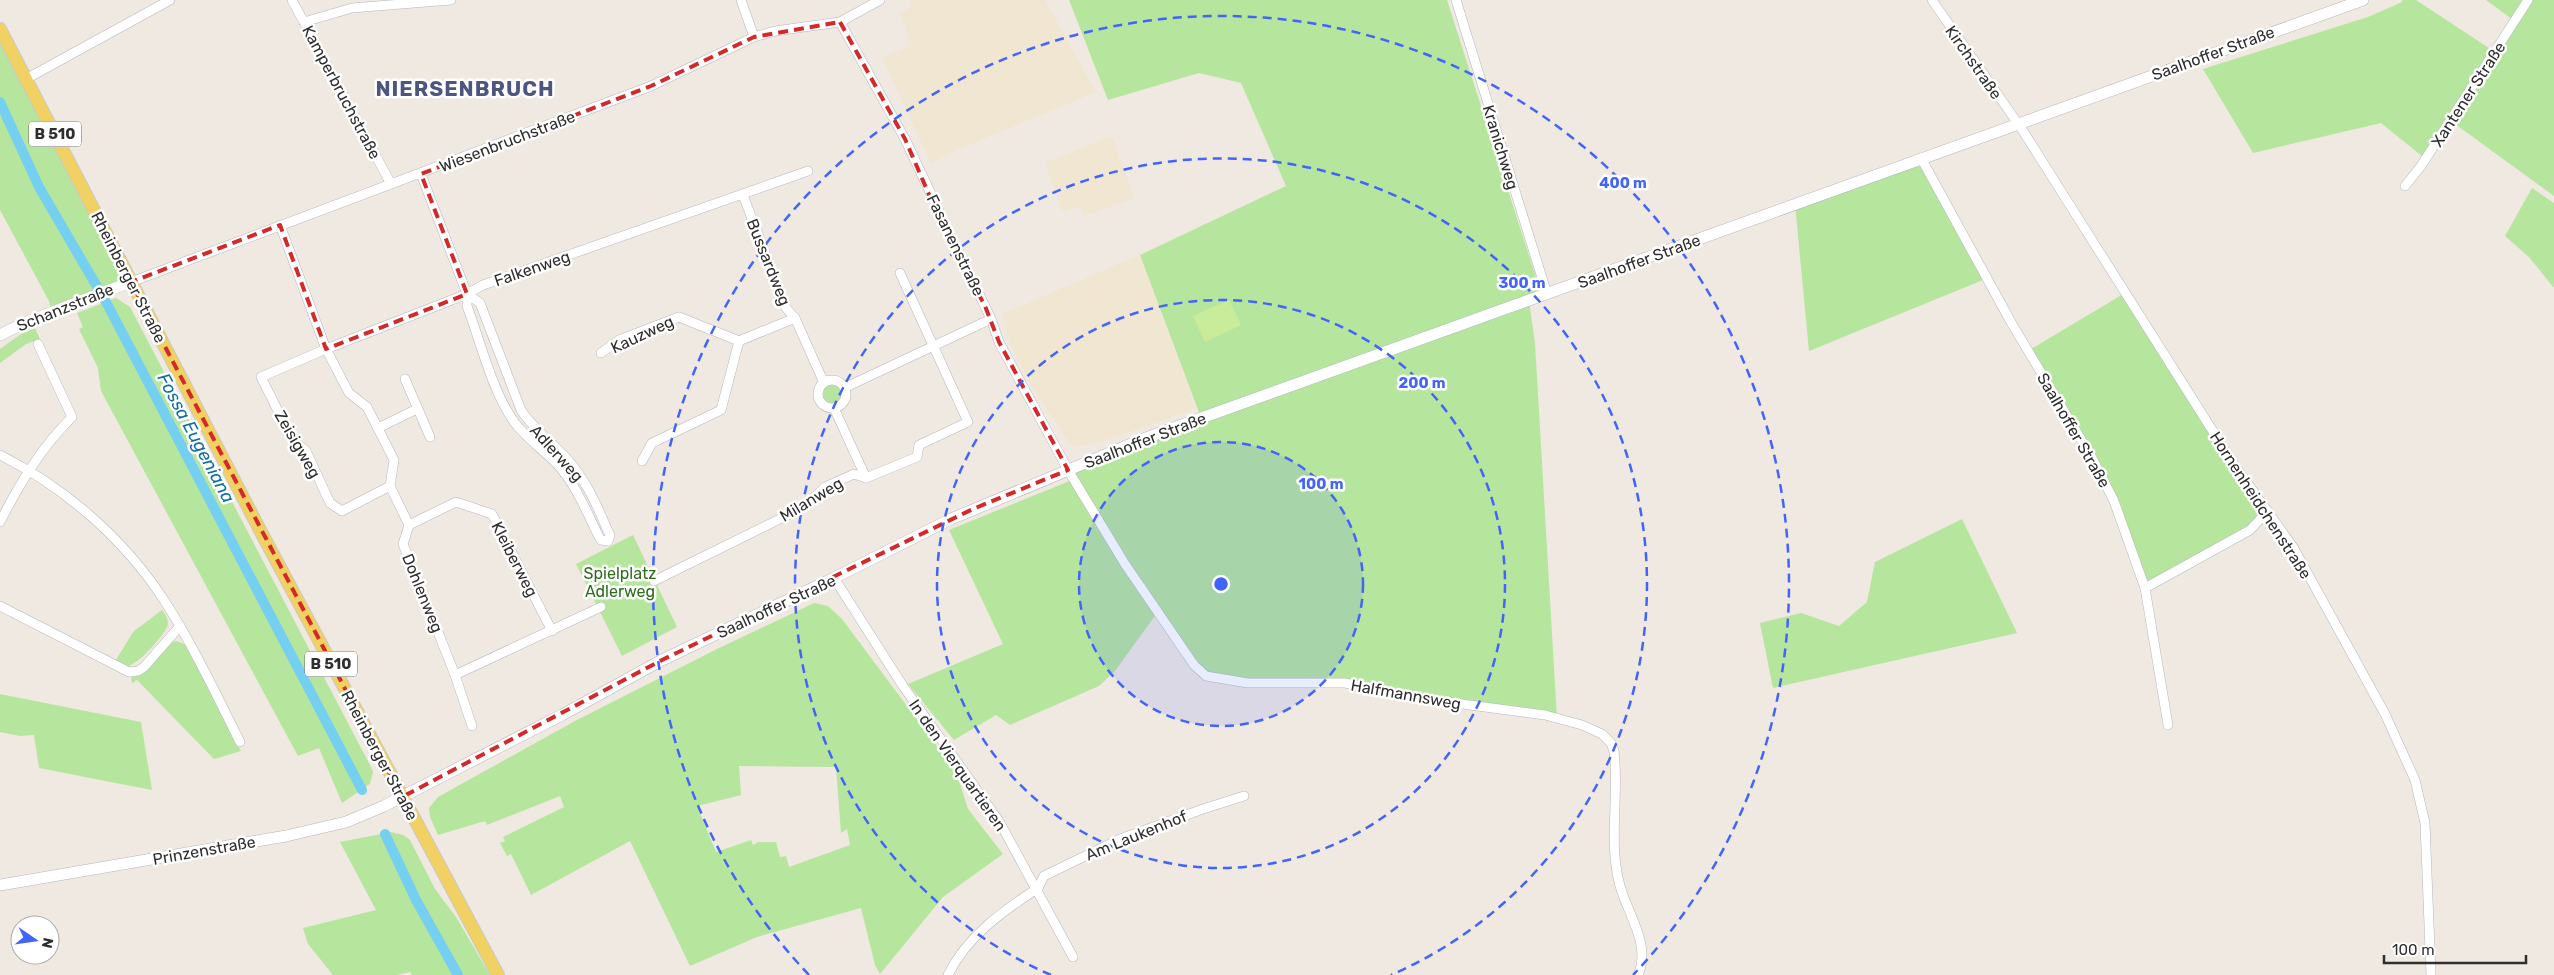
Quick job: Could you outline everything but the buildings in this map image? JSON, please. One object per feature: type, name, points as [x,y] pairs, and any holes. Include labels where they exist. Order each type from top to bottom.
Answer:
[{"type":"main road","name":"Saalhoffer Straße","points":[[402,797],[562,715],[662,660],[973,509],[1143,439],[2364,0]]},
{"type":"main road","name":"Rheinberger Straße","points":[[0,29],[402,797],[498,975]]},
{"type":"main road","name":"Schanzstraße","points":[[0,335],[131,282]]},
{"type":"main road","name":"Prinzenstraße","points":[[0,885],[318,830],[346,822],[402,797]]},
{"type":"street","points":[[26,80],[170,0]]},
{"type":"street","name":"Kamperbruchstraße","points":[[292,0],[390,184]]},
{"type":"street","points":[[304,22],[352,8],[451,0]]},
{"type":"street","points":[[741,0],[754,37]]},
{"type":"street","name":"Wiesenbruchstraße","points":[[131,282],[650,86],[754,37],[775,31],[840,22],[880,0]]},
{"type":"street","name":"Kranichweg","points":[[1456,0],[1548,294]]},
{"type":"street","name":"Kirchstraße","points":[[1932,0],[2017,124]]},
{"type":"street","name":"Xantener Straße","points":[[2405,186],[2422,166],[2528,0]]},
{"type":"street","name":"Fasanenstraße","points":[[840,22],[905,139],[940,211],[944,227],[959,252],[991,319],[999,342],[1068,470]]},
{"type":"street","name":"Hornenheidchenstraße","points":[[2017,124],[2233,463],[2292,547],[2385,714],[2415,780],[2425,823],[2431,975]]},
{"type":"street","name":"Saalhoffer Straße","points":[[1921,158],[2012,324],[2091,456],[2114,501],[2145,588],[2168,725]]},
{"type":"street","name":"Falkenweg","points":[[261,378],[326,349],[467,294],[483,285],[808,171]]},
{"type":"street","name":"Adlerweg","points":[[421,174],[467,294],[467,306],[501,400],[514,422],[530,441],[556,463],[573,484],[601,540],[608,540],[610,535],[582,478],[568,460],[530,425],[521,410],[480,303],[467,294]]},
{"type":"street","name":"Bussardweg","points":[[742,195],[786,308],[796,318],[824,383]]},
{"type":"street","points":[[280,225],[326,349],[349,392],[367,407],[394,460],[390,486],[409,525]]},
{"type":"street","points":[[900,273],[933,346]]},
{"type":"street","name":"Kauzweg","points":[[601,353],[619,340],[679,317],[738,341]]},
{"type":"street","points":[[642,461],[652,443],[721,410],[738,341],[796,318]]},
{"type":"street","points":[[844,388],[991,319]]},
{"type":"street","points":[[0,522],[28,470],[49,442],[72,417],[38,344]]},
{"type":"street","name":"Milanweg","points":[[654,581],[804,507],[825,487],[854,474],[866,478],[917,457],[919,444],[968,422],[933,346]]},
{"type":"street","name":"Zeisigweg","points":[[261,378],[292,439],[306,452],[330,503],[342,511],[390,486]]},
{"type":"street","points":[[405,379],[430,437]]},
{"type":"street","points":[[836,381],[844,388],[845,398],[840,406],[834,408],[825,406],[820,401],[819,391],[824,383],[836,381]]},
{"type":"street","points":[[834,408],[866,478]]},
{"type":"street","points":[[378,428],[418,409]]},
{"type":"street","points":[[0,456],[28,470],[78,505],[117,542],[153,585],[180,626],[240,742]]},
{"type":"street","name":"Halfmannsweg","points":[[1068,470],[1125,564],[1201,673],[1260,685],[1345,683],[1417,698],[1545,715],[1582,725],[1607,738],[1614,751],[1616,765],[1616,856],[1622,894],[1634,918],[1642,944],[1638,975]]},
{"type":"street","name":"Kleiberweg","points":[[409,525],[456,502],[492,514],[552,631]]},
{"type":"street","points":[[2145,588],[2250,530],[2268,511]]},
{"type":"street","name":"Dohlenweg","points":[[409,525],[403,544],[455,675],[472,726]]},
{"type":"street","name":"In den Vierquartieren","points":[[834,578],[903,686],[987,802],[1038,888],[1073,957]]},
{"type":"street","points":[[0,606],[129,672],[138,671],[144,667],[180,626]]},
{"type":"street","points":[[455,675],[601,607]]},
{"type":"street","name":"Am Laukenhof","points":[[948,975],[971,941],[1001,912],[1038,888],[1044,876],[1120,839],[1244,796]]},
{"type":"highlighted area","points":[[840,22],[905,139],[943,227],[985,306],[999,342],[1068,470],[973,509],[662,660],[402,797],[131,282],[280,225],[326,349],[467,294],[421,174],[651,86],[754,37]]},
{"type":"shaded area","points":[[910,0],[1045,0],[1096,92],[959,149],[931,163],[882,57],[908,47],[909,39],[900,13],[912,7]]},
{"type":"shaded area","points":[[1112,136],[1134,198],[1084,216],[1080,206],[1063,212],[1045,163]]},
{"type":"shaded area","points":[[1140,255],[1196,409],[1100,442],[1072,447],[1032,387],[1010,344],[1002,314]]},
{"type":"green space","points":[[1069,0],[1447,0],[1542,296],[1529,301],[1535,343],[1557,719],[1341,682],[1261,684],[1196,672],[1157,613],[1115,671],[1099,686],[1010,725],[996,715],[954,740],[908,684],[1003,644],[949,530],[1072,480],[1068,470],[1201,418],[1140,255],[1286,186],[1241,83],[1199,73],[1108,100]]},
{"type":"green space","points":[[2402,0],[2416,0],[2492,50],[2423,157],[2381,123],[2253,153],[2203,69],[2368,17],[2402,2]]},
{"type":"green space","points":[[2486,0],[2524,0],[2512,19]]},
{"type":"green space","points":[[2532,0],[2554,0],[2554,196],[2455,124],[2455,121]]},
{"type":"green space","points":[[0,28],[131,281],[51,309],[49,301],[0,210]]},
{"type":"green space","points":[[1921,158],[1988,278],[1809,351],[1795,204]]},
{"type":"green space","points":[[2532,188],[2554,203],[2554,288],[2529,257],[2505,236]]},
{"type":"green space","points":[[2125,293],[2268,511],[2250,530],[2145,588],[2113,501],[2028,351]]},
{"type":"green space","points":[[116,298],[130,307],[371,767],[373,772],[370,784],[342,803],[319,748],[298,756],[101,391],[98,368],[79,329],[83,327],[77,313]]},
{"type":"green space","points":[[1229,300],[1241,325],[1205,342],[1193,316]]},
{"type":"green space","points":[[35,328],[40,339],[26,344],[0,363],[0,349],[21,334]]},
{"type":"green space","points":[[832,385],[838,388],[841,394],[838,400],[832,403],[826,400],[823,394],[826,388]]},
{"type":"green space","points":[[1962,519],[2017,633],[1773,688],[1760,623],[1801,613],[1839,626],[1867,602],[1875,562]]},
{"type":"green space","name":"Spielplatz Adlerweg","points":[[633,535],[677,627],[622,656],[576,564]]},
{"type":"green space","points":[[814,603],[828,606],[842,619],[948,761],[957,774],[968,809],[1003,854],[943,897],[880,974],[875,965],[861,908],[757,937],[690,966],[630,841],[531,895],[511,854],[507,856],[500,843],[505,841],[503,837],[564,807],[560,796],[487,825],[485,821],[438,835],[430,817],[429,808],[438,797],[575,721],[717,649]],"holes":[[[739,766],[836,767],[841,833],[847,829],[850,845],[789,867],[786,856],[780,857],[776,842],[758,842],[753,845],[751,840],[716,852],[697,806],[741,795]]]},
{"type":"green space","points":[[162,610],[168,624],[163,634],[151,648],[128,666],[116,660],[133,632]]},
{"type":"green space","points":[[177,641],[186,645],[241,751],[214,759],[137,680],[132,683],[131,678],[145,672],[171,642]]},
{"type":"green space","points":[[0,694],[141,722],[152,790],[39,768],[34,735],[20,736],[0,732]]},
{"type":"green space","points":[[391,832],[403,835],[410,840],[435,889],[456,917],[490,975],[412,975],[410,972],[396,975],[333,975],[308,944],[303,928],[376,910],[340,842]]},
{"type":"waterway","name":"Fossa Eugeniana","points":[[0,102],[39,187],[106,302],[362,790]]},
{"type":"waterway","name":"Fossa Eugeniana","points":[[385,834],[416,900],[458,975]]},
{"type":"district","name":"NIERSENBRUCH","points":[[465,89]]}]
